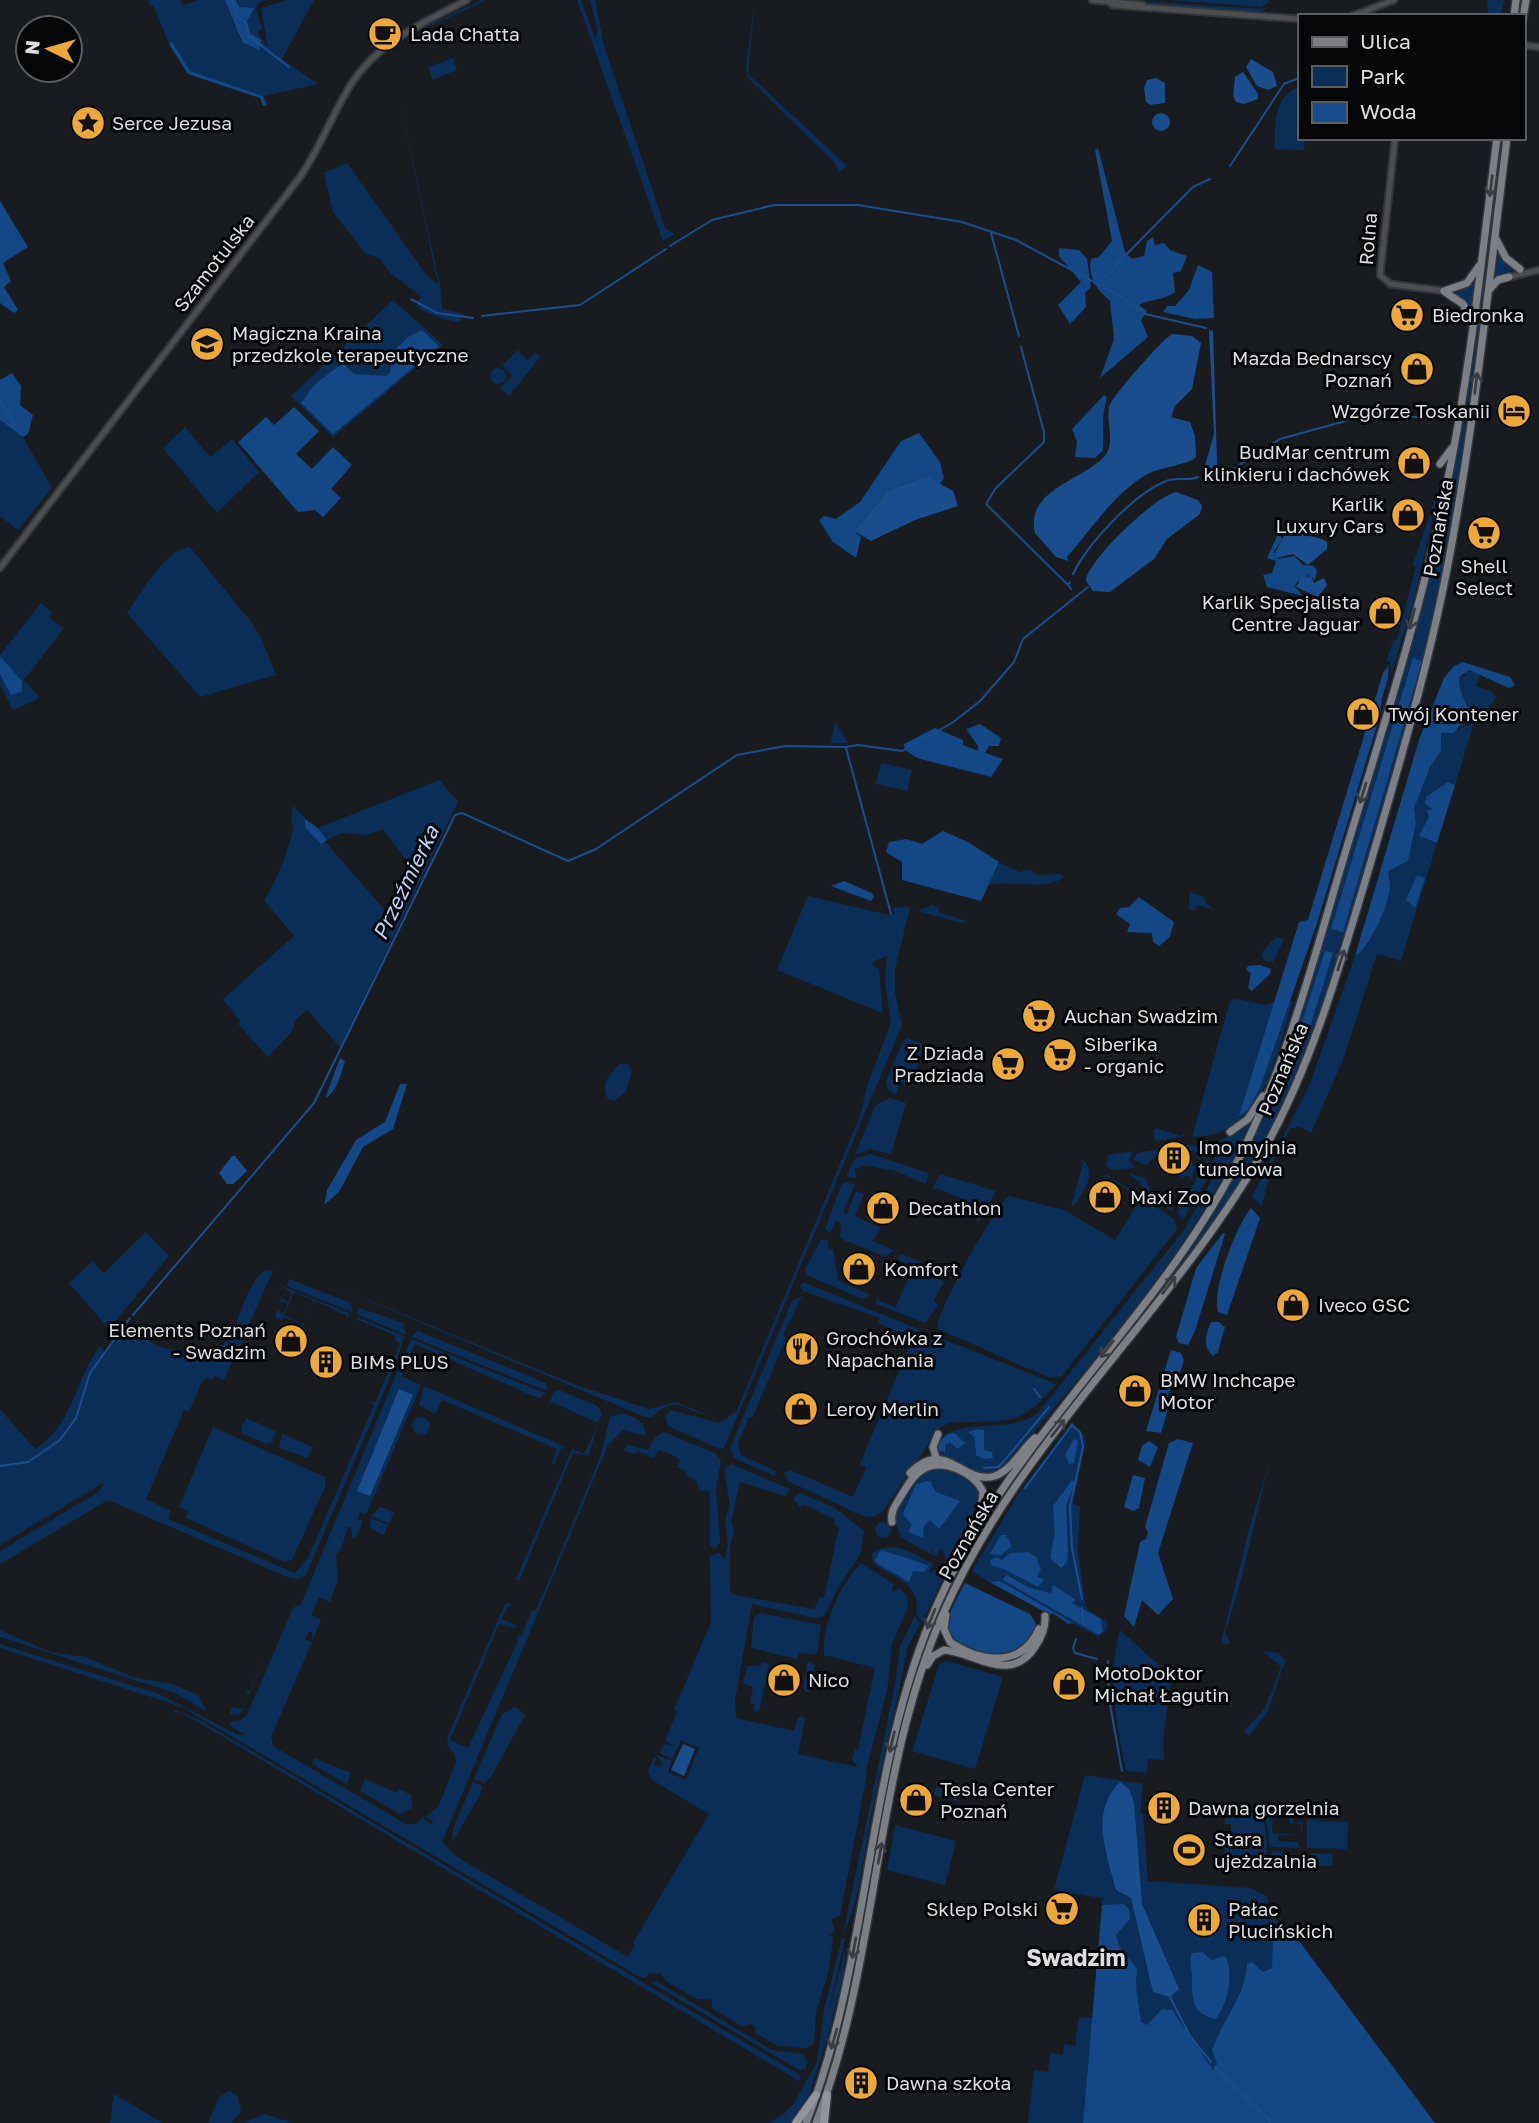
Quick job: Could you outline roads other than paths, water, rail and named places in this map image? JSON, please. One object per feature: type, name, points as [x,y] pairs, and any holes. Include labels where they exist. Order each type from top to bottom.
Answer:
[{"type":"highway","points":[[796,2123],[816,2095]]},
{"type":"highway","points":[[824,2123],[827,2095]]},
{"type":"main road","name":"Poznańska","points":[[806,2123],[846,1991],[900,1710],[922,1643],[956,1564],[1004,1485],[1202,1222],[1243,1151],[1272,1084],[1383,728],[1444,498],[1472,334],[1497,140]]},
{"type":"main road","name":"Poznańska","points":[[816,2123],[827,2095],[853,2001],[894,1775],[914,1694],[951,1596],[984,1533],[1021,1477],[1232,1201],[1265,1148],[1301,1075],[1350,930],[1422,682],[1464,475],[1507,140]]},
{"type":"main road","points":[[1495,237],[1506,258],[1524,270]]},
{"type":"main road","points":[[1444,291],[1458,288],[1472,279],[1483,252]]},
{"type":"main road","points":[[1488,293],[1496,281],[1509,277]]},
{"type":"main road","points":[[1444,291],[1467,308],[1472,334]]},
{"type":"main road","points":[[1440,464],[1455,441]]},
{"type":"main road","points":[[1230,1132],[1248,1119],[1272,1084]]},
{"type":"main road","points":[[910,1473],[921,1463],[936,1459],[953,1462],[979,1476],[996,1476],[1051,1423]]},
{"type":"main road","points":[[938,1434],[933,1447],[936,1459],[974,1479],[984,1494],[981,1510],[956,1564]]},
{"type":"main road","points":[[892,1521],[892,1511],[915,1475],[927,1467],[943,1465]]},
{"type":"main road","points":[[914,1694],[930,1659],[939,1651],[955,1651],[996,1666],[1013,1664],[1032,1651],[1044,1629],[1045,1616],[1031,1642],[1013,1657],[1001,1660],[980,1656],[955,1646],[946,1638],[944,1623],[951,1596]]},
{"type":"street","name":"Szamotulska","points":[[0,568],[300,177],[359,73],[396,38],[467,0]]},
{"type":"street","points":[[1092,0],[1107,1],[1113,5],[1298,19]]},
{"type":"street","points":[[1357,14],[1394,0]]},
{"type":"street","name":"Rolna","points":[[1395,140],[1380,275],[1390,284],[1444,291]]},
{"type":"street","points":[[1509,277],[1524,270],[1539,270]]},
{"type":"water","points":[[1251,59],[1273,72],[1277,86],[1268,90],[1257,86],[1246,67]]},
{"type":"water","points":[[1243,72],[1258,94],[1258,99],[1244,104],[1236,102],[1233,96],[1235,77]]},
{"type":"water","points":[[1156,78],[1165,83],[1165,103],[1150,105],[1146,102],[1144,88],[1147,80]]},
{"type":"water","points":[[1157,113],[1165,113],[1170,122],[1168,129],[1157,131],[1152,126],[1152,118]]},
{"type":"water","points":[[1209,330],[1213,331],[1217,464],[1216,472],[1212,474],[1204,469],[1214,434]]},
{"type":"water","points":[[1172,334],[1192,336],[1201,343],[1192,389],[1175,406],[1171,417],[1190,422],[1195,436],[1196,457],[1152,472],[1134,483],[1104,513],[1067,557],[1068,561],[1056,557],[1035,533],[1034,518],[1039,505],[1048,495],[1098,463],[1106,454],[1110,444],[1108,413],[1112,401],[1158,346]]},
{"type":"water","points":[[926,476],[953,491],[958,506],[915,520],[871,541],[854,531],[887,491]]},
{"type":"water","points":[[1176,492],[1198,500],[1202,506],[1200,514],[1167,539],[1154,559],[1110,592],[1093,591],[1086,581],[1097,560],[1138,517],[1166,496]]},
{"type":"water","points":[[1293,528],[1301,534],[1327,542],[1327,549],[1308,565],[1293,554],[1277,558],[1275,553],[1286,532]]},
{"type":"water","points":[[1311,576],[1314,583],[1324,578],[1327,585],[1318,597],[1296,587],[1301,578]]},
{"type":"water","points":[[232,1156],[235,1156],[247,1171],[233,1184],[227,1184],[219,1173]]},
{"type":"water","points":[[399,1389],[413,1395],[370,1496],[357,1491]]},
{"type":"water","points":[[683,1744],[695,1749],[684,1776],[671,1770]]},
{"type":"water","points":[[1120,1782],[1129,1789],[1134,1803],[1142,1904],[1179,1989],[1170,1997],[1153,1992],[1131,1898],[1116,1890],[1105,1848],[1105,1807]]},
{"type":"waterway","points":[[232,0],[237,17],[246,22],[249,36],[289,67]]},
{"type":"waterway","points":[[1230,166],[1284,84],[1298,78]]},
{"type":"waterway","points":[[1099,282],[1193,187],[1210,179]]},
{"type":"waterway","points":[[670,246],[712,220],[774,205],[858,205],[962,222],[1016,240],[1118,295],[1145,314],[1206,328]]},
{"type":"waterway","points":[[991,233],[1019,336]]},
{"type":"waterway","points":[[482,316],[580,305],[666,249]]},
{"type":"waterway","points":[[411,299],[437,313],[473,318]]},
{"type":"waterway","points":[[1021,347],[1044,432],[1044,442],[995,489],[986,504],[1068,585]]},
{"type":"waterway","points":[[0,400],[20,434]]},
{"type":"waterway","name":"Przeźmierka","points":[[1370,416],[1382,416]]},
{"type":"waterway","name":"Przeźmierka","points":[[1388,416],[1440,418]]},
{"type":"waterway","name":"Przeźmierka","points":[[1214,473],[1219,478],[1280,439],[1360,417]]},
{"type":"waterway","name":"Przeźmierka","points":[[1073,574],[1101,534],[1140,497],[1153,487],[1170,480],[1198,477]]},
{"type":"waterway","name":"Przeźmierka","points":[[1070,582],[1068,585],[1071,589]]},
{"type":"waterway","name":"Przeźmierka","points":[[133,1315],[314,1103],[455,815],[462,813],[568,861],[596,849],[737,755],[785,746],[858,745],[902,751],[952,723],[980,701],[1014,662],[1023,639],[1088,587]]},
{"type":"waterway","points":[[846,748],[891,914]]},
{"type":"waterway","name":"Przeźmierka","points":[[0,1466],[28,1462],[60,1440],[76,1418],[90,1373],[130,1318]]},
{"type":"waterway","points":[[1034,1389],[1040,1397]]},
{"type":"waterway","points":[[984,1468],[998,1467],[1049,1407]]},
{"type":"waterway","points":[[1071,1425],[1080,1432],[1083,1447],[1070,1506],[1072,1548],[1082,1599]]},
{"type":"waterway","points":[[1025,1488],[1072,1425]]},
{"type":"waterway","points":[[1082,1608],[1083,1624]]},
{"type":"waterway","points":[[1076,1639],[1073,1648],[1075,1653],[1097,1659]]},
{"type":"waterway","points":[[1108,1661],[1109,1699],[1122,1771]]},
{"type":"waterway","points":[[1170,1997],[1190,2036],[1211,2062]]},
{"type":"waterway","points":[[1215,2067],[1272,2123]]},
{"type":"place","name":"Lada Chatta","points":[[385,34]]},
{"type":"place","name":"Serce Jezusa","points":[[88,123]]},
{"type":"place","name":"Biedronka","points":[[1407,315]]},
{"type":"place","name":"Magiczna Kraina przedzkole terapeutyczne","points":[[207,344]]},
{"type":"place","name":"Mazda Bednarscy Poznań","points":[[1417,369]]},
{"type":"place","name":"Wzgórze Toskanii","points":[[1514,411]]},
{"type":"place","name":"BudMar centrum klinkieru i dachówek","points":[[1414,463]]},
{"type":"place","name":"Karlik Luxury Cars","points":[[1408,515]]},
{"type":"place","name":"Shell Select","points":[[1484,533]]},
{"type":"place","name":"Karlik Specjalista Centre Jaguar","points":[[1385,613]]},
{"type":"place","name":"Twój Kontener","points":[[1363,714]]},
{"type":"place","name":"Auchan Swadzim","points":[[1039,1016]]},
{"type":"place","name":"Siberika - organic","points":[[1060,1055]]},
{"type":"place","name":"Z Dziada Pradziada","points":[[1008,1064]]},
{"type":"place","name":"Imo myjnia tunelowa","points":[[1174,1158]]},
{"type":"place","name":"Maxi Zoo","points":[[1105,1197]]},
{"type":"place","name":"Decathlon","points":[[883,1208]]},
{"type":"place","name":"Komfort","points":[[859,1269]]},
{"type":"place","name":"Iveco GSC","points":[[1293,1305]]},
{"type":"place","name":"Elements Poznań - Swadzim","points":[[291,1341]]},
{"type":"place","name":"Grochówka z Napachania","points":[[802,1349]]},
{"type":"place","name":"BIMs PLUS","points":[[326,1362]]},
{"type":"place","name":"BMW Inchcape Motor","points":[[1135,1391]]},
{"type":"place","name":"Leroy Merlin","points":[[801,1409]]},
{"type":"place","name":"Nico","points":[[784,1680]]},
{"type":"place","name":"MotoDoktor Michał Łagutin","points":[[1069,1684]]},
{"type":"place","name":"Tesla Center Poznań","points":[[916,1800]]},
{"type":"place","name":"Dawna gorzelnia","points":[[1164,1808]]},
{"type":"place","name":"Stara ujeżdzalnia","points":[[1189,1850]]},
{"type":"place","name":"Sklep Polski","points":[[1062,1909]]},
{"type":"place","name":"Pałac Plucińskich","points":[[1204,1920]]},
{"type":"place","name":"Dawna szkoła","points":[[861,2083]]},
{"type":"district","name":"Swadzim","points":[[1076,1958]]}]
